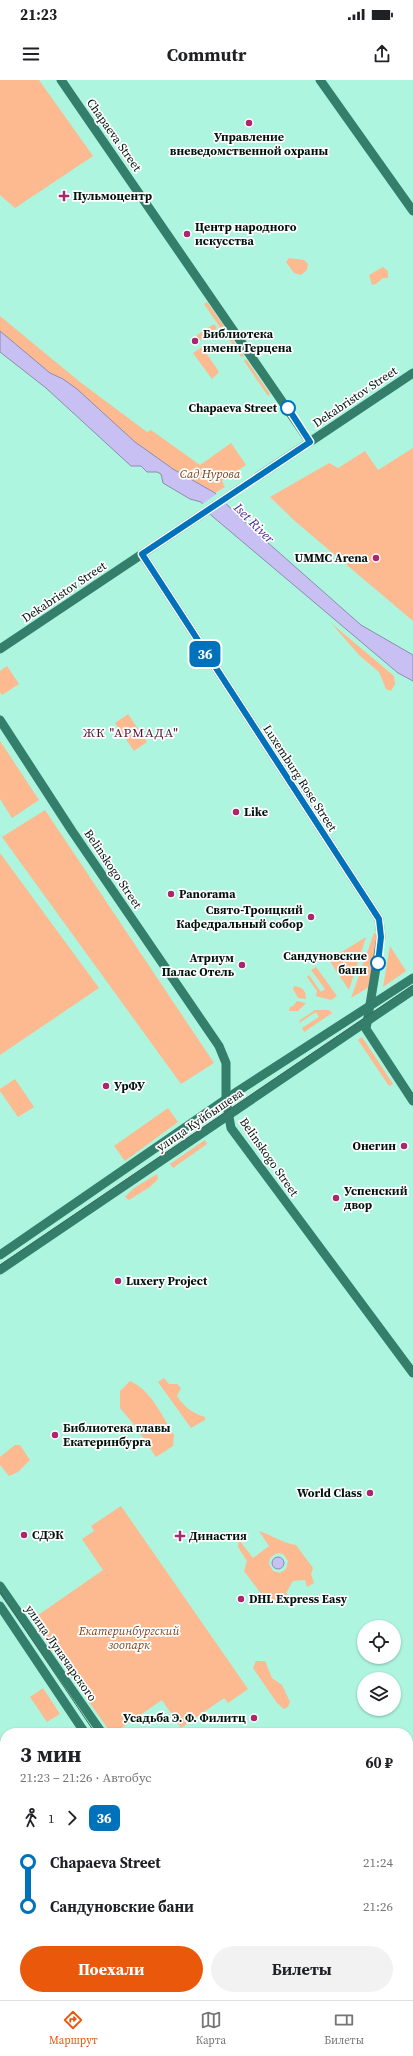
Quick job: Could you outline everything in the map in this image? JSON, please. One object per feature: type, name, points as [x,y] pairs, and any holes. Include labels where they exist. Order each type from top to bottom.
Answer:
[{"type":"main road","name":"Chapaeva Street","points":[[61,80],[310,442]]},
{"type":"main road","points":[[320,80],[413,211]]},
{"type":"main road","name":"Dekabristov Street","points":[[0,649],[413,373]]},
{"type":"main road","name":"Luxemburg Rose Street","points":[[142,554],[379,919],[381,937],[368,1020],[363,1028]]},
{"type":"main road","name":"Belinskogo Street","points":[[0,720],[72,831],[219,1046],[226,1063],[226,1100],[227,1116],[230,1128],[413,1373]]},
{"type":"main road","name":"улица Куйбышева","points":[[0,1255],[226,1100],[413,978]]},
{"type":"main road","points":[[368,1020],[413,990]]},
{"type":"main road","points":[[347,1021],[353,1022],[363,1028],[413,1101]]},
{"type":"main road","name":"улица Куйбышева","points":[[0,1270],[227,1116],[363,1028]]},
{"type":"main road","name":"улица Луначарского","points":[[0,1586],[99,1728]]},
{"type":"main road","name":"улица Луначарского","points":[[0,1606],[82,1728]]},
{"type":"green space","points":[[0,80],[39,80],[93,156],[15,208],[0,195]]},
{"type":"green space","points":[[289,258],[304,260],[308,264],[307,270],[301,275],[294,273],[286,262]]},
{"type":"green space","points":[[383,267],[388,271],[388,278],[383,278],[376,284],[372,285],[369,275]]},
{"type":"green space","points":[[207,302],[224,326],[221,329],[204,304]]},
{"type":"green space","name":"Сад Нурова","points":[[0,316],[80,382],[147,432],[151,430],[200,465],[231,443],[246,465],[222,481],[225,487],[215,493],[173,469],[135,442],[63,379],[50,373],[0,331]]},
{"type":"green space","points":[[214,324],[217,328],[200,340],[196,336]]},
{"type":"green space","points":[[226,335],[230,336],[244,356],[241,357]]},
{"type":"green space","points":[[202,347],[219,372],[212,379],[193,353]]},
{"type":"green space","points":[[246,359],[270,394],[268,396],[244,361]]},
{"type":"green space","name":"UMMC Arena","points":[[413,448],[413,621],[296,522],[270,497],[329,463],[338,468],[365,451],[378,470]]},
{"type":"green space","points":[[331,623],[394,676],[395,684],[391,691],[386,689],[379,672],[360,656]]},
{"type":"green space","points":[[7,666],[19,684],[2,695],[0,692],[0,671]]},
{"type":"green space","points":[[128,714],[147,742],[134,751],[115,723]]},
{"type":"green space","points":[[0,741],[39,800],[12,818],[0,799]]},
{"type":"green space","points":[[45,810],[214,1063],[181,1084],[2,837]]},
{"type":"green space","points":[[0,853],[99,988],[0,1055]]},
{"type":"green space","points":[[374,933],[377,934],[369,987],[351,998]]},
{"type":"green space","points":[[366,937],[349,990],[329,960]]},
{"type":"green space","points":[[390,946],[406,971],[383,987]]},
{"type":"green space","points":[[316,967],[337,996],[331,1000],[316,996],[317,991],[307,977],[309,975],[321,992],[325,989],[311,970]]},
{"type":"green space","points":[[294,986],[303,990],[306,999],[298,998],[293,989]]},
{"type":"green space","points":[[297,1001],[306,1003],[298,1011],[289,1011],[290,1007]]},
{"type":"green space","points":[[315,1010],[329,1010],[332,1013],[304,1032],[302,1028],[319,1017],[316,1012],[299,1023],[300,1020]]},
{"type":"green space","points":[[362,1037],[393,1084],[389,1086],[358,1040]]},
{"type":"green space","points":[[15,1079],[34,1107],[18,1117],[0,1091],[0,1089]]},
{"type":"green space","points":[[168,1108],[178,1122],[125,1161],[114,1146]]},
{"type":"green space","points":[[205,1140],[207,1144],[173,1168],[170,1164]]},
{"type":"green space","points":[[157,1174],[158,1179],[150,1187],[129,1200],[125,1197],[134,1188]]},
{"type":"green space","points":[[164,1378],[169,1384],[177,1384],[181,1388],[177,1396],[180,1400],[196,1414],[205,1417],[205,1420],[191,1428],[158,1382]]},
{"type":"green space","points":[[130,1381],[137,1385],[150,1397],[174,1435],[173,1446],[156,1457],[136,1427],[120,1408],[120,1391]]},
{"type":"green space","points":[[15,1445],[20,1445],[30,1460],[18,1472],[9,1476],[0,1465],[0,1457]]},
{"type":"green space","name":"Екатеринбургский зоопарк","points":[[121,1506],[248,1689],[228,1703],[224,1698],[181,1728],[162,1700],[121,1728],[107,1728],[31,1620],[103,1570],[82,1539],[94,1531],[91,1526]]},
{"type":"green space","points":[[259,1531],[286,1543],[296,1545],[313,1568],[311,1574],[314,1583],[307,1587],[305,1580],[293,1581],[286,1593],[292,1598],[283,1604],[265,1599],[244,1571],[247,1561],[238,1547],[239,1540],[253,1558],[269,1546]],"holes":[[[277,1553],[283,1554],[288,1561],[286,1569],[280,1573],[273,1571],[269,1564],[270,1558]]]},
{"type":"green space","points":[[256,1661],[265,1661],[272,1678],[282,1685],[290,1702],[288,1707],[284,1709],[277,1703],[253,1668]]},
{"type":"green space","points":[[43,1688],[60,1714],[47,1722],[30,1697]]},
{"type":"shaded area","points":[[0,331],[50,373],[63,379],[77,389],[135,442],[173,469],[215,493],[249,526],[361,625],[413,655],[413,681],[398,673],[212,516],[201,502],[190,499],[163,483],[161,474],[157,472],[147,472],[141,466],[131,466],[46,388],[0,352]]},
{"type":"shaded area","points":[[280,1557],[283,1558],[283,1568],[276,1569],[273,1568],[272,1561],[273,1558]]},
{"type":"pier","points":[[218,493],[228,502],[209,515],[201,505]]},
{"type":"tram line","points":[[0,1265],[413,985]]},
{"type":"tram line","points":[[0,1592],[92,1728]]},
{"type":"bus line","name":"36","points":[[288,408],[310,442],[142,554],[227,688],[379,919],[381,937],[378,963]]},
{"type":"place","name":"Управление вневедомственной охраны","points":[[249,123]]},
{"type":"place","name":"Пульмоцентр","points":[[64,196]]},
{"type":"place","name":"Центр народного искусства","points":[[187,234]]},
{"type":"place","name":"Библиотека имени Герцена","points":[[195,341]]},
{"type":"place","name":"Chapaeva Street","points":[[288,408]]},
{"type":"place","name":"UMMC Arena","points":[[376,558]]},
{"type":"place","name":"Like","points":[[236,812]]},
{"type":"place","name":"Panorama","points":[[171,894]]},
{"type":"place","name":"Свято-Троицкий Кафедральный собор","points":[[311,917]]},
{"type":"place","name":"Сандуновские бани","points":[[378,963]]},
{"type":"place","name":"Атриум Палас Отель","points":[[242,965]]},
{"type":"place","name":"УрФУ","points":[[106,1086]]},
{"type":"place","name":"Онегин","points":[[404,1146]]},
{"type":"place","name":"Успенский двор","points":[[336,1198]]},
{"type":"place","name":"Luxery Project","points":[[118,1281]]},
{"type":"place","name":"Библиотека главы Екатеринбурга","points":[[55,1435]]},
{"type":"place","name":"World Class","points":[[370,1493]]},
{"type":"place","name":"СДЭК","points":[[24,1535]]},
{"type":"place","name":"Династия","points":[[180,1536]]},
{"type":"place","name":"DHL Express Easy","points":[[241,1599]]},
{"type":"place","name":"Усадьба Э. Ф. Филитц","points":[[254,1718]]},
{"type":"district","name":"ЖК \"АРМАДА\"","points":[[131,732]]},
{"type":"water label","name":"Iset River","points":[[254,523]]}]
